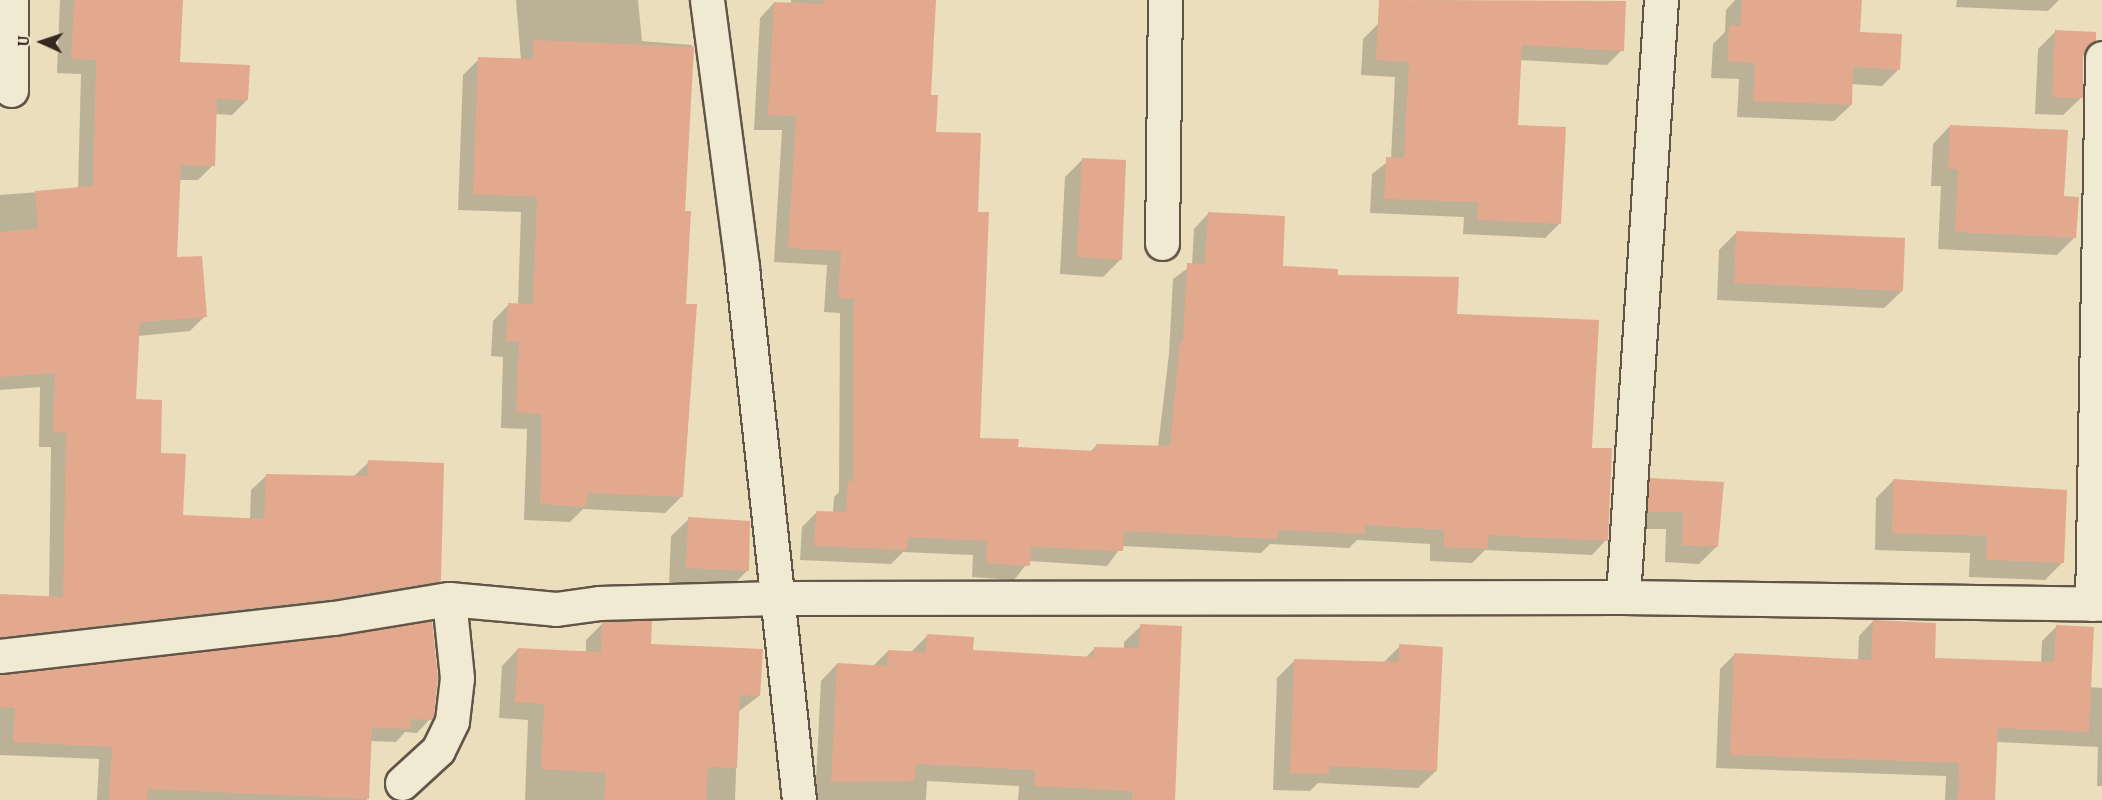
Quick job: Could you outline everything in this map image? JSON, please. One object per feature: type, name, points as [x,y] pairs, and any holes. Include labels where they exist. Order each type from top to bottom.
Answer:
[{"type":"street","points":[[10,90],[11,0]]},
{"type":"street","points":[[707,0],[742,267],[776,598],[800,800]]},
{"type":"street","points":[[1162,243],[1165,0]]},
{"type":"street","points":[[1623,597],[1661,0]]},
{"type":"street","points":[[0,656],[334,618],[449,599],[556,609],[599,603],[776,598],[1623,597],[2097,604],[2102,58]]},
{"type":"street","points":[[402,783],[438,750],[452,721],[458,678],[449,599]]},
{"type":"building","points":[[74,0],[183,0],[180,62],[250,65],[248,100],[217,99],[215,166],[181,165],[177,257],[202,256],[207,317],[140,322],[136,399],[162,400],[161,453],[186,454],[183,515],[264,519],[266,474],[367,476],[368,460],[444,463],[441,581],[331,599],[0,637],[0,594],[63,597],[66,433],[53,432],[55,373],[0,377],[0,232],[38,228],[35,191],[93,186],[96,60],[71,59]]},
{"type":"building","points":[[823,0],[936,0],[931,95],[938,95],[936,132],[981,133],[978,212],[989,212],[980,438],[1019,439],[1018,447],[1095,451],[1096,444],[1170,446],[1180,341],[1183,341],[1187,263],[1205,264],[1208,212],[1285,216],[1283,266],[1338,269],[1338,275],[1459,277],[1457,314],[1599,320],[1592,448],[1612,448],[1608,541],[1488,535],[1488,549],[1444,547],[1444,530],[1365,525],[1365,534],[1278,530],[1278,539],[1124,531],[1123,551],[1031,547],[1030,566],[986,563],[987,541],[908,537],[907,550],[814,546],[816,511],[846,512],[848,481],[853,481],[854,299],[838,298],[841,251],[788,248],[796,116],[768,115],[774,2],[823,4]]},
{"type":"building","points":[[1379,0],[1626,1],[1624,51],[1522,45],[1518,125],[1566,127],[1561,224],[1477,220],[1478,202],[1384,199],[1386,157],[1404,158],[1409,62],[1376,60]]},
{"type":"building","points":[[1742,0],[1862,0],[1860,32],[1902,34],[1900,70],[1853,67],[1852,105],[1753,101],[1755,63],[1727,61],[1729,26],[1740,26]]},
{"type":"building","points":[[2055,30],[2096,32],[2096,41],[2086,48],[2083,57],[2083,98],[2052,97]]},
{"type":"building","points":[[534,40],[694,47],[685,211],[691,211],[686,304],[697,304],[683,497],[588,493],[587,507],[540,504],[542,414],[516,412],[519,341],[506,341],[508,303],[533,304],[537,197],[473,194],[478,57],[533,59]]},
{"type":"building","points":[[1950,125],[2068,130],[2064,196],[2079,197],[2076,238],[1955,232],[1958,169],[1948,169]]},
{"type":"building","points":[[1082,158],[1126,160],[1122,260],[1077,257]]},
{"type":"building","points":[[1736,231],[1905,238],[1903,291],[1734,283]]},
{"type":"building","points":[[1649,478],[1724,482],[1718,547],[1682,545],[1683,512],[1647,512]]},
{"type":"building","points":[[1893,479],[2067,490],[2064,563],[1986,560],[1987,536],[1892,533]]},
{"type":"building","points":[[688,517],[750,521],[749,571],[686,568]]},
{"type":"building","points":[[652,620],[651,644],[763,649],[760,696],[740,695],[737,768],[708,767],[706,800],[604,800],[606,773],[541,769],[544,704],[515,702],[518,648],[601,652],[602,622]]},
{"type":"building","points":[[1873,620],[1936,623],[1935,658],[2054,662],[2056,625],[2094,627],[2089,732],[1998,728],[1995,800],[1958,800],[1959,763],[1730,755],[1734,653],[1871,660]]},
{"type":"building","points":[[432,621],[438,678],[434,716],[432,720],[411,719],[411,729],[372,728],[369,799],[148,789],[147,800],[109,800],[112,747],[13,742],[15,708],[0,707],[0,674],[336,637]]},
{"type":"building","points":[[1140,624],[1182,626],[1175,800],[1132,800],[1132,791],[1034,786],[1035,770],[916,764],[915,781],[831,782],[837,663],[887,666],[888,650],[926,652],[927,634],[974,637],[973,650],[1094,657],[1094,647],[1139,648]]},
{"type":"building","points":[[1399,644],[1443,647],[1437,771],[1330,766],[1329,774],[1290,773],[1294,659],[1399,662]]}]
